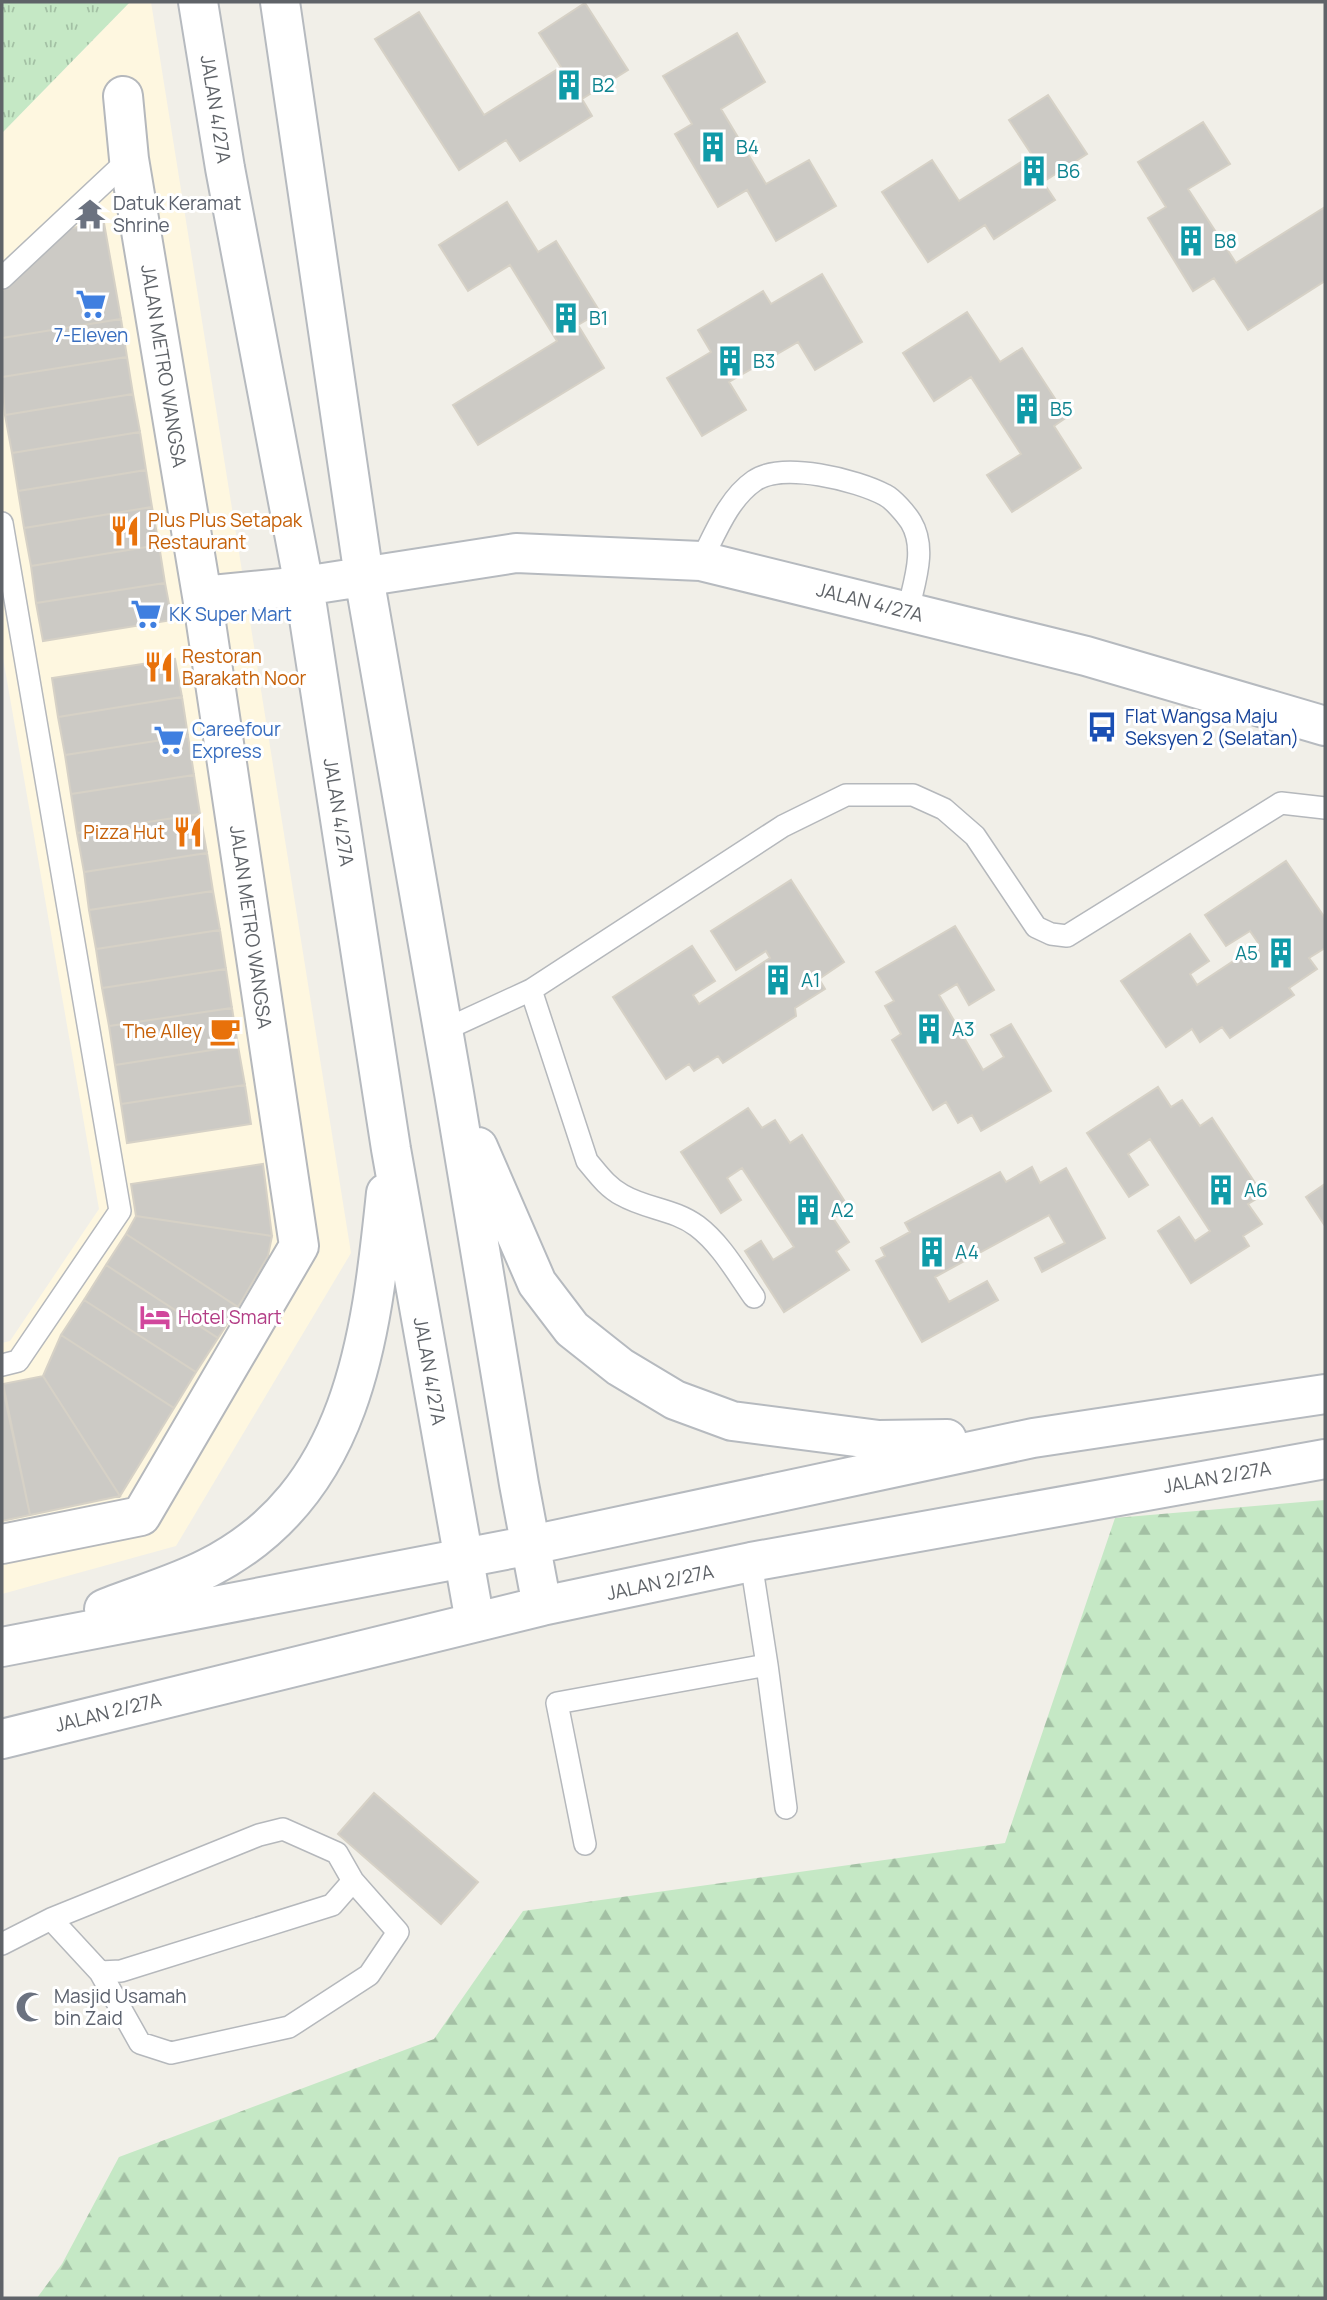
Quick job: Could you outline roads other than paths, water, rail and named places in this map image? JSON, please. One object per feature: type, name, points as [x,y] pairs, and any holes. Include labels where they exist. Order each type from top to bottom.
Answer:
[{"type":"street","name":"JALAN 4/27A","points":[[198,2],[225,167],[304,586],[391,1149],[475,1622]]},
{"type":"street","points":[[280,2],[364,577],[542,1606]]},
{"type":"street","name":"JALAN METRO WANGSA","points":[[2,1544],[141,1516],[299,1246],[202,596],[130,159],[123,96]]},
{"type":"street","name":"JALAN 4/27A","points":[[202,596],[304,586],[516,554],[701,561],[1086,656],[1325,726]]},
{"type":"street","points":[[454,1093],[537,1283],[572,1329],[620,1367],[664,1393],[732,1421],[879,1440],[1033,1438]]},
{"type":"street","points":[[6,1646],[209,1568],[271,1527],[324,1460],[361,1369],[377,1279],[391,1149]]},
{"type":"street","points":[[6,1646],[531,1545],[1033,1438],[1325,1394]]},
{"type":"street","name":"JALAN 2/27A","points":[[2,1739],[542,1606],[751,1562],[1325,1459]]},
{"type":"lane","points":[[2,278],[130,159]]},
{"type":"lane","points":[[701,561],[732,503],[755,480],[784,471],[839,479],[887,495],[911,522],[920,554],[908,611]]},
{"type":"lane","points":[[2,523],[120,1211],[18,1361],[2,1365]]},
{"type":"lane","points":[[442,1031],[531,990],[783,826],[846,794],[913,795],[944,809],[975,836],[1036,927],[1051,934],[1067,936],[1281,803],[1325,808]]},
{"type":"lane","points":[[531,990],[587,1161],[604,1182],[621,1195],[671,1212],[695,1224],[714,1241],[754,1297]]},
{"type":"lane","points":[[751,1562],[786,1808]]},
{"type":"lane","points":[[585,1844],[557,1703],[767,1665]]},
{"type":"lane","points":[[2,1944],[51,1919],[259,1835],[283,1829],[337,1853],[353,1881],[398,1932],[369,1975],[289,2027],[171,2053],[140,2043],[100,1972],[51,1919]]},
{"type":"lane","points":[[100,1972],[121,1971],[332,1905],[353,1881]]},
{"type":"place","name":"B2","points":[[569,85]]},
{"type":"place","name":"B4","points":[[713,147]]},
{"type":"place","name":"B6","points":[[1034,171]]},
{"type":"place","name":"Datuk Keramat Shrine","points":[[90,214]]},
{"type":"place","name":"B8","points":[[1191,241]]},
{"type":"place","name":"7-Eleven","points":[[91,304]]},
{"type":"place","name":"B1","points":[[566,318]]},
{"type":"place","name":"B3","points":[[730,361]]},
{"type":"place","name":"B5","points":[[1027,409]]},
{"type":"place","name":"Plus Plus Setapak Restaurant","points":[[125,531]]},
{"type":"place","name":"KK Super Mart","points":[[146,614]]},
{"type":"place","name":"Restoran Barakath Noor","points":[[159,667]]},
{"type":"place","name":"Flat Wangsa Maju Seksyen 2 (Selatan)","points":[[1102,727]]},
{"type":"place","name":"Careefour Express","points":[[169,740]]},
{"type":"place","name":"Pizza Hut","points":[[188,832]]},
{"type":"place","name":"A5","points":[[1281,953]]},
{"type":"place","name":"A1","points":[[778,980]]},
{"type":"place","name":"A3","points":[[929,1029]]},
{"type":"place","name":"The Alley","points":[[225,1031]]},
{"type":"place","name":"A6","points":[[1221,1190]]},
{"type":"place","name":"A2","points":[[808,1210]]},
{"type":"place","name":"A4","points":[[932,1252]]},
{"type":"place","name":"Hotel Smart","points":[[155,1317]]},
{"type":"place","name":"Masjid Usamah bin Zaid","points":[[31,2007]]}]
